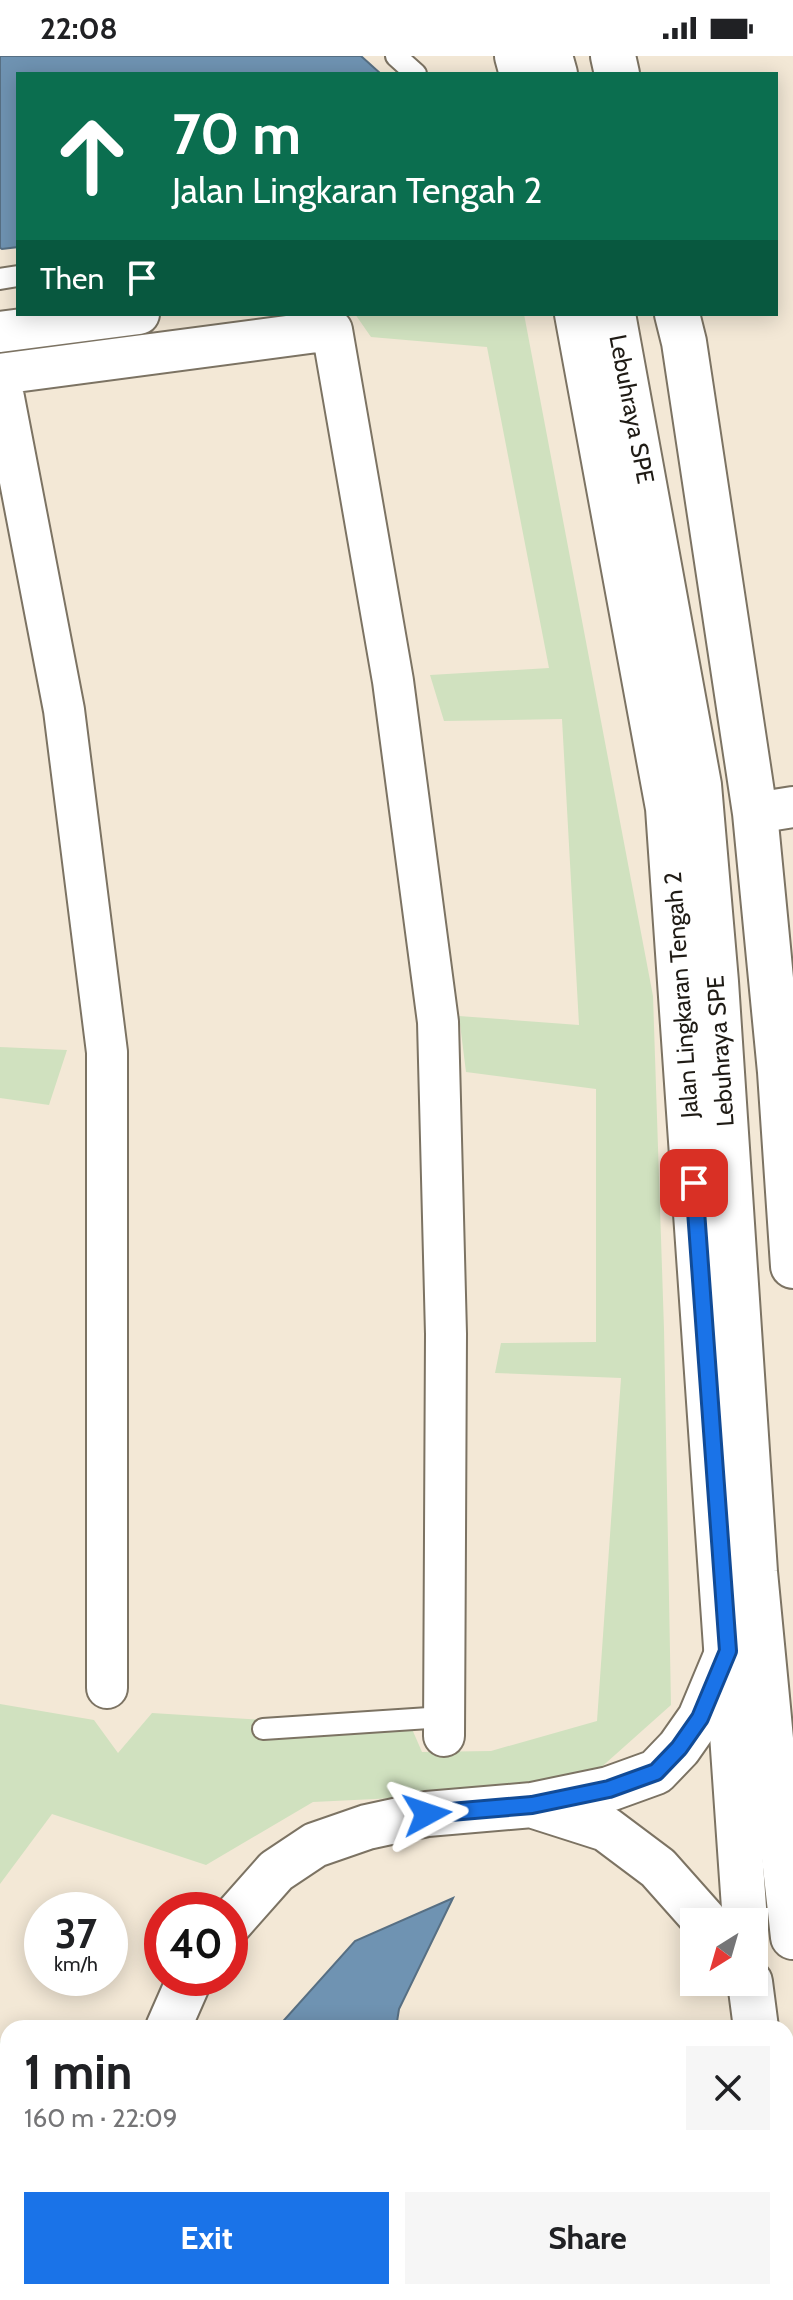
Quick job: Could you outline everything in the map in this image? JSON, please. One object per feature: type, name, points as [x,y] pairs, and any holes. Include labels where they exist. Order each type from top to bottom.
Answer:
[{"type":"main road","name":"Jalan Lingkaran Tengah 2","points":[[577,316],[668,808],[744,1908]]},
{"type":"main road","name":"Lebuhraya SPE","points":[[613,316],[699,785],[716,982],[755,1572],[793,1937]]},
{"type":"main road","points":[[678,316],[774,810],[793,1266]]},
{"type":"main road","points":[[248,1903],[276,1871],[315,1845],[367,1827],[427,1814],[532,1805],[609,1789],[656,1772],[679,1748],[700,1718],[728,1651]]},
{"type":"main road","points":[[532,1805],[606,1829],[658,1868],[694,1908]]},
{"type":"main road","points":[[172,2020],[182,1996]]},
{"type":"main road","points":[[752,1996],[755,2020]]},
{"type":"street","points":[[0,332],[124,316]]},
{"type":"street","points":[[107,1688],[107,1052],[64,710],[0,375],[332,330],[393,681],[438,1022],[446,1334],[444,1727]]},
{"type":"lane","points":[[396,56],[414,72]]},
{"type":"lane","points":[[263,1729],[444,1727]]},
{"type":"green space","points":[[356,316],[524,316],[653,996],[664,1329],[671,1705],[597,1771],[478,1794],[313,1802],[206,1865],[52,1814],[0,1884],[0,1704],[94,1720],[118,1753],[152,1713],[412,1729],[422,1752],[491,1751],[597,1721],[621,1378],[495,1373],[501,1343],[596,1342],[596,1089],[466,1072],[459,1016],[579,1025],[562,719],[444,721],[430,675],[549,668],[487,347],[371,337]]},
{"type":"green space","points":[[0,1047],[67,1050],[49,1105],[0,1098]]},
{"type":"water","points":[[0,56],[361,56],[379,72],[16,72],[16,247],[0,248]]},
{"type":"water","points":[[453,1898],[399,2009],[397,2020],[284,2020],[355,1941]]},
{"type":"route","points":[[427,1814],[532,1805],[609,1789],[656,1772],[679,1748],[700,1718],[728,1651],[694,1183]]}]
